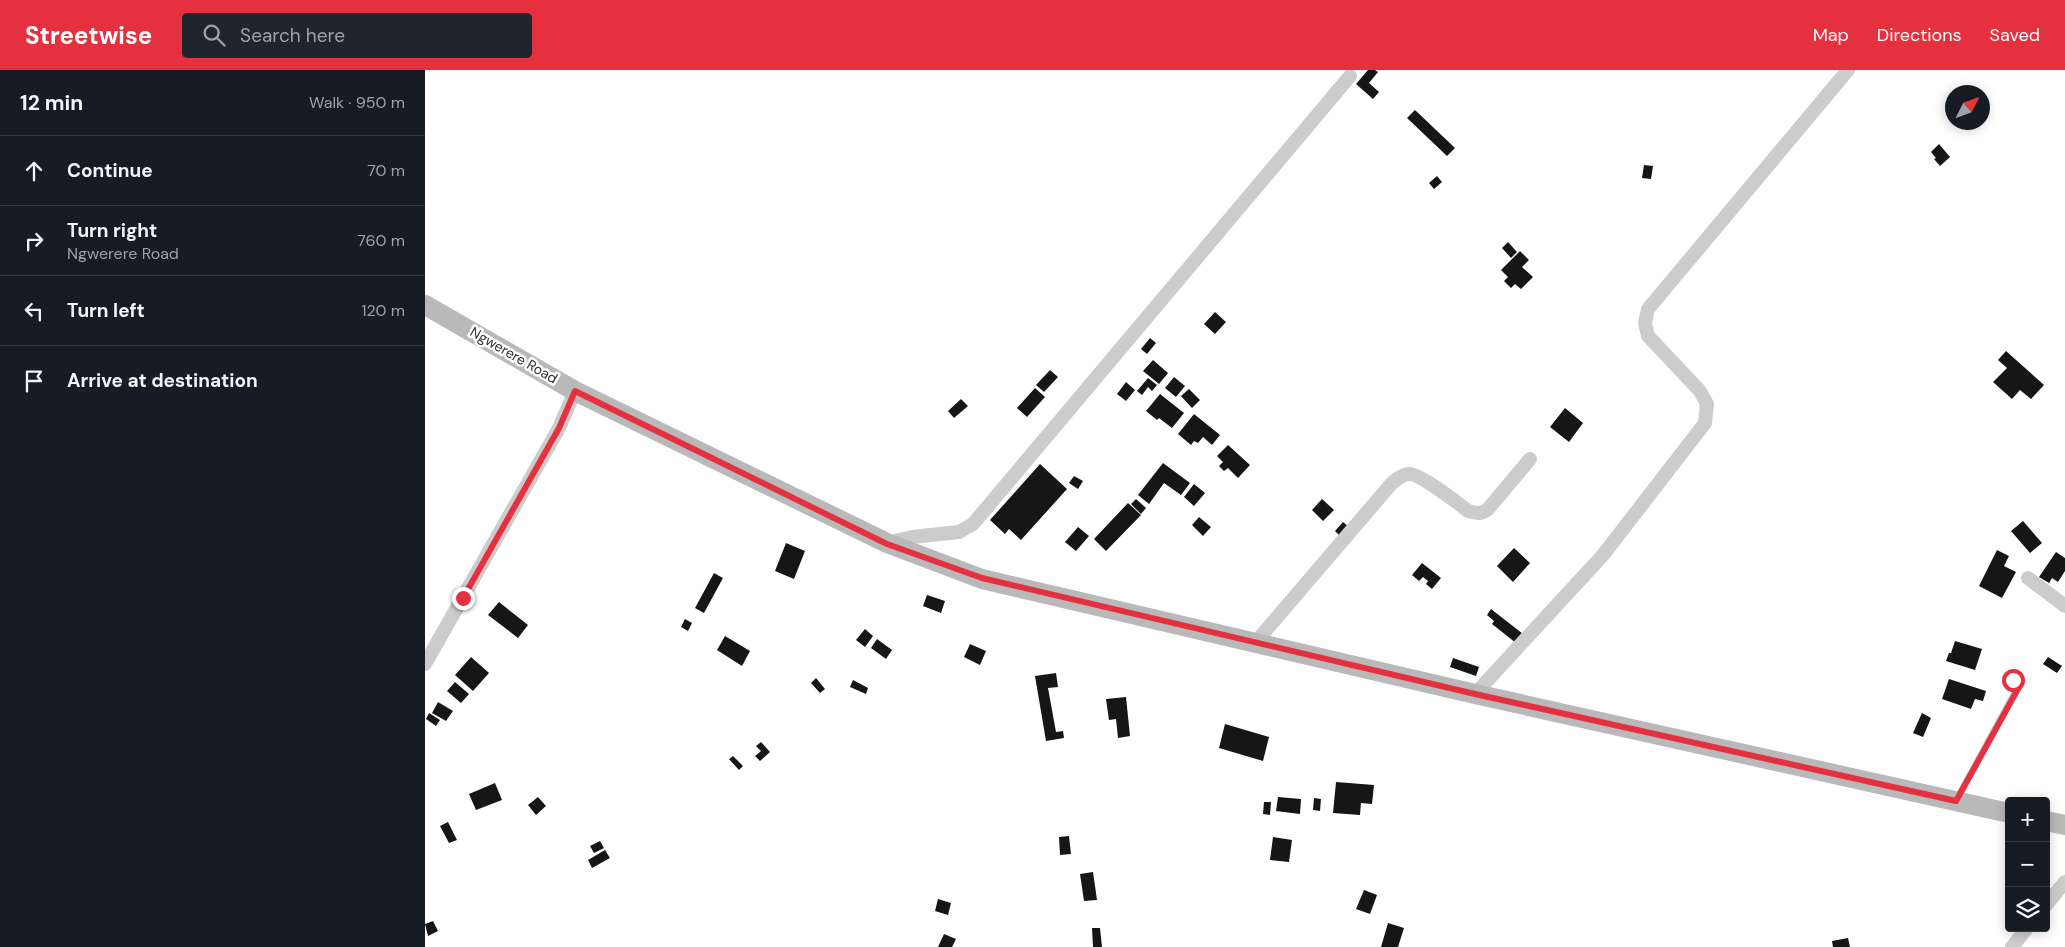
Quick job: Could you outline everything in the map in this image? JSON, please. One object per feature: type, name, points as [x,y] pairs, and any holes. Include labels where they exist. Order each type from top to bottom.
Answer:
[{"type":"main road","name":"Ngwerere Road","points":[[425,305],[575,391],[887,544],[982,578],[1255,644],[2005,812]]},
{"type":"main road","points":[[2050,822],[2065,826]]},
{"type":"street","points":[[1475,694],[1603,555],[1705,423],[1707,404],[1700,391],[1648,336],[1645,323],[1648,309],[1849,70]]},
{"type":"street","points":[[887,544],[912,537],[959,532],[973,524],[1350,76]]},
{"type":"street","points":[[425,664],[559,428],[575,391]]},
{"type":"street","points":[[1255,644],[1400,476],[1408,474],[1419,476],[1469,511],[1477,514],[1487,509],[1530,459]]},
{"type":"street","points":[[2028,578],[2065,606]]},
{"type":"street","points":[[2050,900],[2065,882]]},
{"type":"street","points":[[2012,947],[2024,932]]},
{"type":"lane","points":[[1956,801],[2019,687],[2013,680]]},
{"type":"building","points":[[1368,70],[1378,72],[1369,83],[1379,92],[1373,99],[1356,84]]},
{"type":"building","points":[[1415,110],[1455,148],[1447,156],[1407,118]]},
{"type":"building","points":[[1939,144],[1950,157],[1940,166],[1931,152]]},
{"type":"building","points":[[1644,165],[1653,166],[1651,179],[1642,178]]},
{"type":"building","points":[[1437,176],[1442,182],[1434,189],[1429,183]]},
{"type":"building","points":[[1508,242],[1517,252],[1511,258],[1502,248]]},
{"type":"building","points":[[1520,251],[1529,260],[1522,267],[1533,277],[1521,289],[1515,284],[1511,288],[1504,281],[1508,277],[1501,270]]},
{"type":"building","points":[[1215,312],[1226,322],[1215,334],[1204,324]]},
{"type":"building","points":[[1150,338],[1156,343],[1147,354],[1141,349]]},
{"type":"building","points":[[2006,351],[2044,385],[2031,399],[2020,390],[2012,399],[1993,382],[2007,368],[1998,360]]},
{"type":"building","points":[[1153,360],[1168,373],[1159,384],[1143,371]]},
{"type":"building","points":[[1050,370],[1058,377],[1044,392],[1036,385]]},
{"type":"building","points":[[1174,377],[1185,386],[1176,397],[1165,388]]},
{"type":"building","points":[[1148,378],[1157,385],[1152,391],[1148,387],[1142,395],[1137,391]]},
{"type":"building","points":[[1126,382],[1135,390],[1126,401],[1117,394]]},
{"type":"building","points":[[1035,388],[1045,397],[1027,417],[1017,408]]},
{"type":"building","points":[[1189,389],[1200,400],[1192,408],[1181,396]]},
{"type":"building","points":[[1160,394],[1184,413],[1172,428],[1159,418],[1157,420],[1146,411]]},
{"type":"building","points":[[961,399],[968,406],[954,418],[948,411]]},
{"type":"building","points":[[1565,408],[1583,423],[1569,442],[1550,427]]},
{"type":"building","points":[[1194,414],[1220,435],[1212,445],[1203,437],[1198,443],[1194,441],[1191,445],[1178,434]]},
{"type":"building","points":[[1228,445],[1250,465],[1238,478],[1228,468],[1224,471],[1219,466],[1223,462],[1217,456]]},
{"type":"building","points":[[1163,463],[1190,483],[1181,495],[1164,483],[1149,504],[1138,495]]},
{"type":"building","points":[[1040,464],[1067,489],[1021,540],[1009,529],[1005,534],[990,520]]},
{"type":"building","points":[[1074,476],[1083,481],[1078,489],[1069,483]]},
{"type":"building","points":[[1194,484],[1205,493],[1194,506],[1184,497]]},
{"type":"building","points":[[1136,499],[1146,508],[1141,514],[1131,504]]},
{"type":"building","points":[[1322,499],[1334,510],[1323,521],[1312,510]]},
{"type":"building","points":[[1128,503],[1141,515],[1106,551],[1094,539]]},
{"type":"building","points":[[1199,517],[1211,527],[1203,536],[1192,525]]},
{"type":"building","points":[[2023,521],[2042,543],[2030,553],[2011,531]]},
{"type":"building","points":[[1343,522],[1349,527],[1341,537],[1335,531]]},
{"type":"building","points":[[1078,527],[1089,536],[1076,551],[1065,542]]},
{"type":"building","points":[[786,543],[805,551],[794,579],[775,571]]},
{"type":"building","points":[[1514,548],[1530,563],[1513,582],[1497,566]]},
{"type":"building","points":[[1997,550],[2009,556],[2004,566],[2016,572],[2002,598],[1979,586]]},
{"type":"building","points":[[2056,552],[2065,558],[2065,571],[2058,582],[2052,578],[2049,583],[2039,577]]},
{"type":"building","points":[[1422,563],[1441,578],[1432,589],[1426,584],[1428,581],[1423,577],[1419,581],[1412,575]]},
{"type":"building","points":[[714,573],[723,578],[704,613],[695,608]]},
{"type":"building","points":[[927,595],[945,601],[941,613],[923,606]]},
{"type":"building","points":[[499,602],[528,625],[518,638],[488,615]]},
{"type":"building","points":[[1491,609],[1523,634],[1516,643],[1492,624],[1494,621],[1487,615]]},
{"type":"building","points":[[685,619],[692,623],[688,631],[681,627]]},
{"type":"building","points":[[865,629],[873,636],[865,647],[856,640]]},
{"type":"building","points":[[725,636],[750,651],[742,666],[717,650]]},
{"type":"building","points":[[877,639],[892,650],[886,659],[871,648]]},
{"type":"building","points":[[1955,641],[1982,649],[1975,670],[1946,661]]},
{"type":"building","points":[[970,644],[986,651],[980,665],[964,657]]},
{"type":"building","points":[[471,657],[489,673],[473,691],[455,675]]},
{"type":"building","points":[[2048,657],[2062,666],[2057,673],[2043,664]]},
{"type":"building","points":[[1453,658],[1479,667],[1476,676],[1450,667]]},
{"type":"building","points":[[1056,673],[1058,687],[1048,688],[1056,732],[1063,731],[1064,738],[1046,741],[1035,676]]},
{"type":"building","points":[[816,678],[825,689],[820,693],[811,683]]},
{"type":"building","points":[[1949,679],[1986,691],[1983,701],[1975,699],[1971,709],[1942,699]]},
{"type":"building","points":[[853,680],[868,688],[866,694],[850,687]]},
{"type":"building","points":[[455,682],[469,694],[461,703],[447,691]]},
{"type":"building","points":[[1126,697],[1130,736],[1118,738],[1116,719],[1109,720],[1106,699]]},
{"type":"building","points":[[438,702],[453,711],[446,721],[432,713]]},
{"type":"building","points":[[429,713],[440,720],[436,726],[426,719]]},
{"type":"building","points":[[1922,713],[1931,718],[1923,737],[1913,733]]},
{"type":"building","points":[[1225,724],[1269,737],[1263,761],[1219,748]]},
{"type":"building","points":[[761,742],[770,752],[760,761],[755,756],[761,751],[756,746]]},
{"type":"building","points":[[733,756],[743,766],[739,770],[729,759]]},
{"type":"building","points":[[1336,782],[1374,785],[1372,804],[1361,803],[1360,815],[1333,813]]},
{"type":"building","points":[[495,783],[502,800],[476,810],[469,794]]},
{"type":"building","points":[[538,797],[546,806],[536,815],[528,805]]},
{"type":"building","points":[[1278,797],[1301,799],[1300,814],[1276,811]]},
{"type":"building","points":[[1314,798],[1321,799],[1320,811],[1313,810]]},
{"type":"building","points":[[1264,802],[1271,802],[1270,815],[1263,814]]},
{"type":"building","points":[[448,822],[457,840],[449,843],[440,826]]},
{"type":"building","points":[[1069,836],[1071,854],[1060,855],[1059,837]]},
{"type":"building","points":[[1273,837],[1292,840],[1289,862],[1270,860]]},
{"type":"building","points":[[600,841],[604,848],[594,853],[590,846]]},
{"type":"building","points":[[605,850],[610,858],[592,868],[588,860]]},
{"type":"building","points":[[1093,872],[1097,900],[1084,901],[1080,874]]},
{"type":"building","points":[[1364,890],[1377,895],[1370,914],[1356,909]]},
{"type":"building","points":[[938,899],[951,903],[948,915],[935,911]]},
{"type":"building","points":[[433,921],[438,931],[428,936],[425,924]]},
{"type":"building","points":[[1388,923],[1404,928],[1398,947],[1381,947]]},
{"type":"building","points":[[1092,928],[1100,928],[1102,947],[1093,947]]},
{"type":"building","points":[[944,934],[956,939],[952,947],[938,947]]},
{"type":"building","points":[[1848,938],[1850,947],[1833,947],[1832,941]]},
{"type":"route","points":[[463,598],[559,428],[575,391],[887,544],[982,578],[1475,694],[1956,801],[2019,687],[2013,680]]}]
